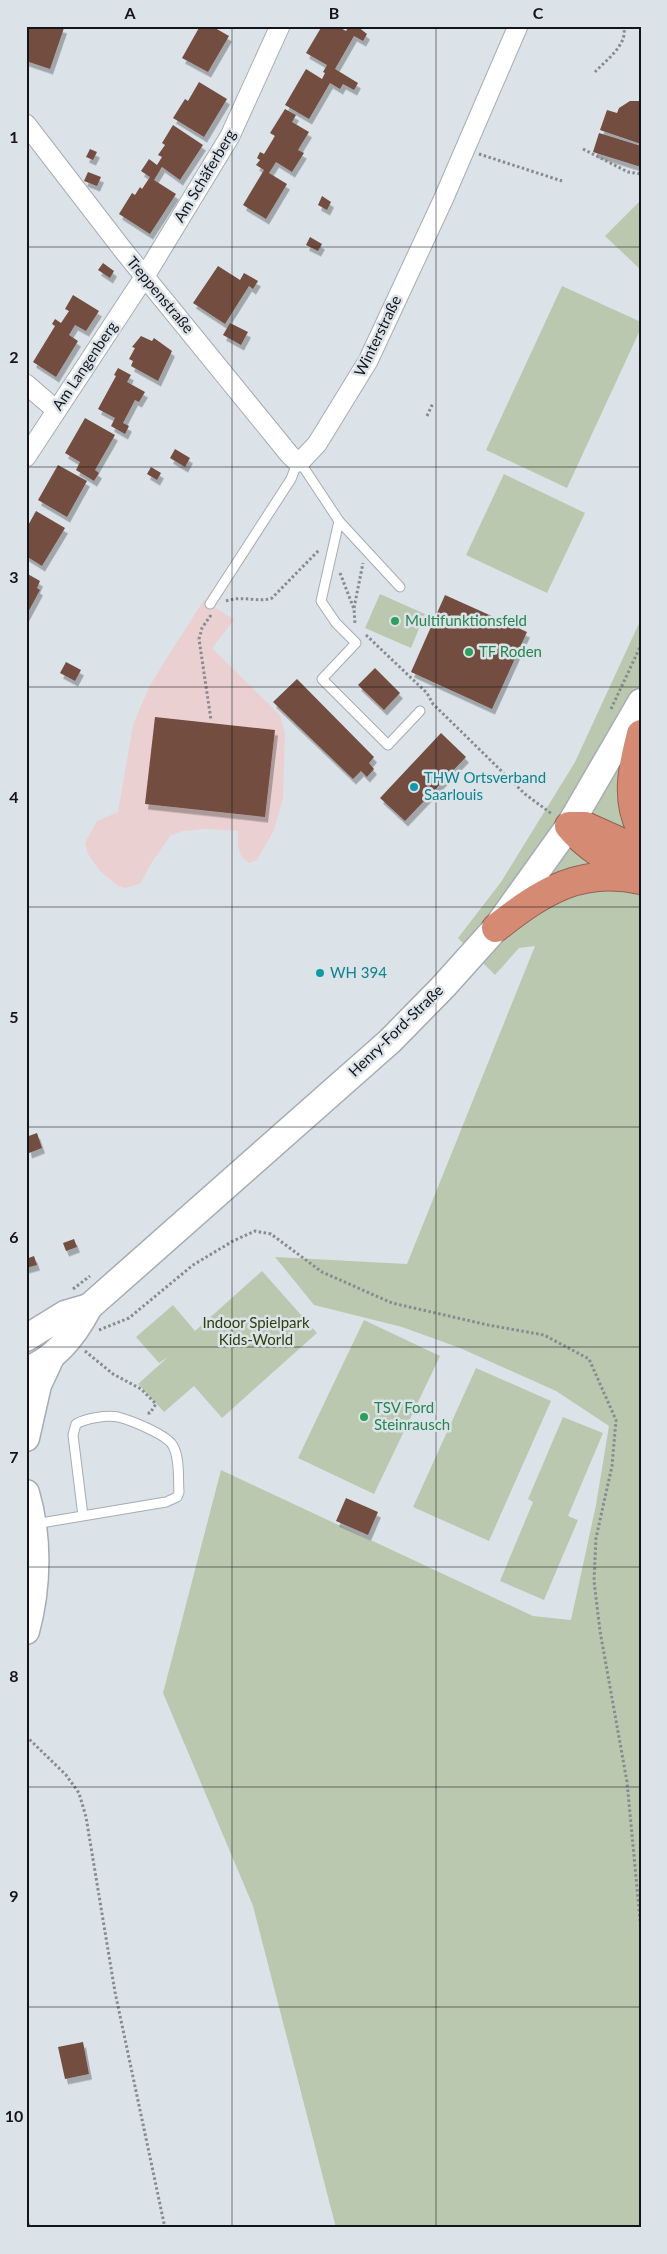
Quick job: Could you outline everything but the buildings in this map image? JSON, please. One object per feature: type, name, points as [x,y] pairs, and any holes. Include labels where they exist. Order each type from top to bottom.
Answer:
[{"type":"highway","points":[[641,734],[632,770],[632,797],[641,830]]},
{"type":"highway","points":[[557,817],[585,826],[641,851]]},
{"type":"highway","points":[[557,817],[602,855],[641,879]]},
{"type":"highway","points":[[496,928],[543,894],[565,885],[592,876],[618,876],[641,879]]},
{"type":"street","name":"Am Schäferberg","points":[[145,276],[230,136],[280,26]]},
{"type":"street","name":"Winterstraße","points":[[299,462],[317,444],[368,361],[443,200],[518,26]]},
{"type":"street","name":"Winterstraße","points":[[443,200],[463,172],[474,152],[518,57],[526,26]]},
{"type":"street","name":"Treppenstraße","points":[[26,124],[145,276],[289,454],[299,462]]},
{"type":"street","name":"Am Langenberg","points":[[26,457],[145,276]]},
{"type":"street","points":[[26,384],[56,410]]},
{"type":"street","name":"Henry-Ford-Straße","points":[[26,1338],[65,1314],[80,1299],[390,1041],[443,987],[496,928],[557,817],[641,702]]},
{"type":"street","name":"Henry-Ford-Straße","points":[[26,1370],[50,1357],[74,1334],[80,1299]]},
{"type":"street","points":[[26,1438],[38,1386],[50,1357]]},
{"type":"street","points":[[26,1493],[33,1525],[35,1580],[26,1630]]},
{"type":"lane","points":[[213,606],[299,462],[339,521],[400,587]]},
{"type":"lane","points":[[339,521],[321,601],[336,623],[356,643],[322,679],[388,745],[420,711]]},
{"type":"lane","points":[[33,1525],[166,1502],[177,1497],[179,1492],[176,1457],[171,1443],[144,1427],[118,1417],[82,1421],[76,1424],[73,1435],[83,1516]]},
{"type":"path","points":[[594,72],[622,43],[625,32],[623,26]]},
{"type":"path","points":[[583,150],[628,172],[641,174]]},
{"type":"path","points":[[474,152],[562,181]]},
{"type":"path","points":[[427,416],[433,403]]},
{"type":"path","points":[[221,603],[234,598],[265,601],[272,598],[336,532]]},
{"type":"path","points":[[359,629],[355,625],[354,609],[363,564],[362,546]]},
{"type":"path","points":[[332,551],[354,609]]},
{"type":"path","points":[[211,720],[199,639],[202,628],[213,606]]},
{"type":"path","points":[[364,633],[427,693],[432,704],[525,794],[557,817]]},
{"type":"path","points":[[608,714],[641,645]]},
{"type":"path","points":[[74,1334],[98,1331],[129,1318],[192,1265],[233,1241],[255,1231],[271,1234],[322,1272],[392,1303],[488,1326],[544,1335],[588,1359],[616,1420],[612,1466],[596,1538],[594,1581],[600,1630],[627,1782],[641,1930]]},
{"type":"path","points":[[80,1299],[94,1273]]},
{"type":"path","points":[[74,1334],[97,1362],[141,1389],[156,1404],[150,1413],[145,1412]]},
{"type":"path","points":[[26,1736],[66,1775],[79,1793],[86,1816],[115,1992],[165,2228]]},
{"type":"shaded area","points":[[204,600],[234,620],[212,648],[280,715],[285,733],[283,798],[274,830],[257,860],[249,863],[241,856],[238,846],[238,831],[206,829],[183,831],[171,835],[152,862],[140,884],[125,888],[118,886],[100,871],[88,854],[85,843],[97,821],[118,812],[133,725],[149,687]]},
{"type":"green space","points":[[641,200],[641,270],[605,236]]},
{"type":"green space","points":[[562,286],[641,322],[641,328],[567,488],[486,450]]},
{"type":"green space","points":[[504,474],[585,513],[547,593],[466,555]]},
{"type":"green space","name":"Multifunktionsfeld","points":[[380,594],[425,614],[411,648],[365,628]]},
{"type":"green space","points":[[641,619],[641,2228],[336,2228],[253,1906],[163,1693],[221,1470],[533,1616],[571,1620],[596,1505],[609,1426],[556,1391],[460,1348],[402,1327],[314,1305],[275,1257],[407,1264],[535,946],[519,948],[495,975],[458,938],[501,882],[575,762]]},
{"type":"green space","name":"Indoor Spielpark Kids-World","points":[[262,1271],[317,1333],[222,1418],[194,1386],[164,1412],[138,1384],[168,1357],[159,1363],[136,1337],[173,1305],[195,1331]]},
{"type":"green space","name":"TSV Ford Steinrausch","points":[[364,1320],[440,1356],[374,1494],[298,1458]]},
{"type":"green space","points":[[476,1368],[551,1401],[489,1541],[413,1507]]},
{"type":"green space","points":[[563,1417],[603,1433],[568,1516],[578,1520],[544,1600],[500,1581],[533,1502],[528,1499]]},
{"type":"waterway","points":[[26,2222],[29,2228]]},
{"type":"place","name":"Multifunktionsfeld","points":[[395,621]]},
{"type":"place","name":"TF Roden","points":[[469,652]]},
{"type":"place","name":"THW Ortsverband Saarlouis","points":[[414,787]]},
{"type":"place","name":"WH 394","points":[[320,973]]},
{"type":"place","name":"TSV Ford Steinrausch","points":[[364,1417]]}]
